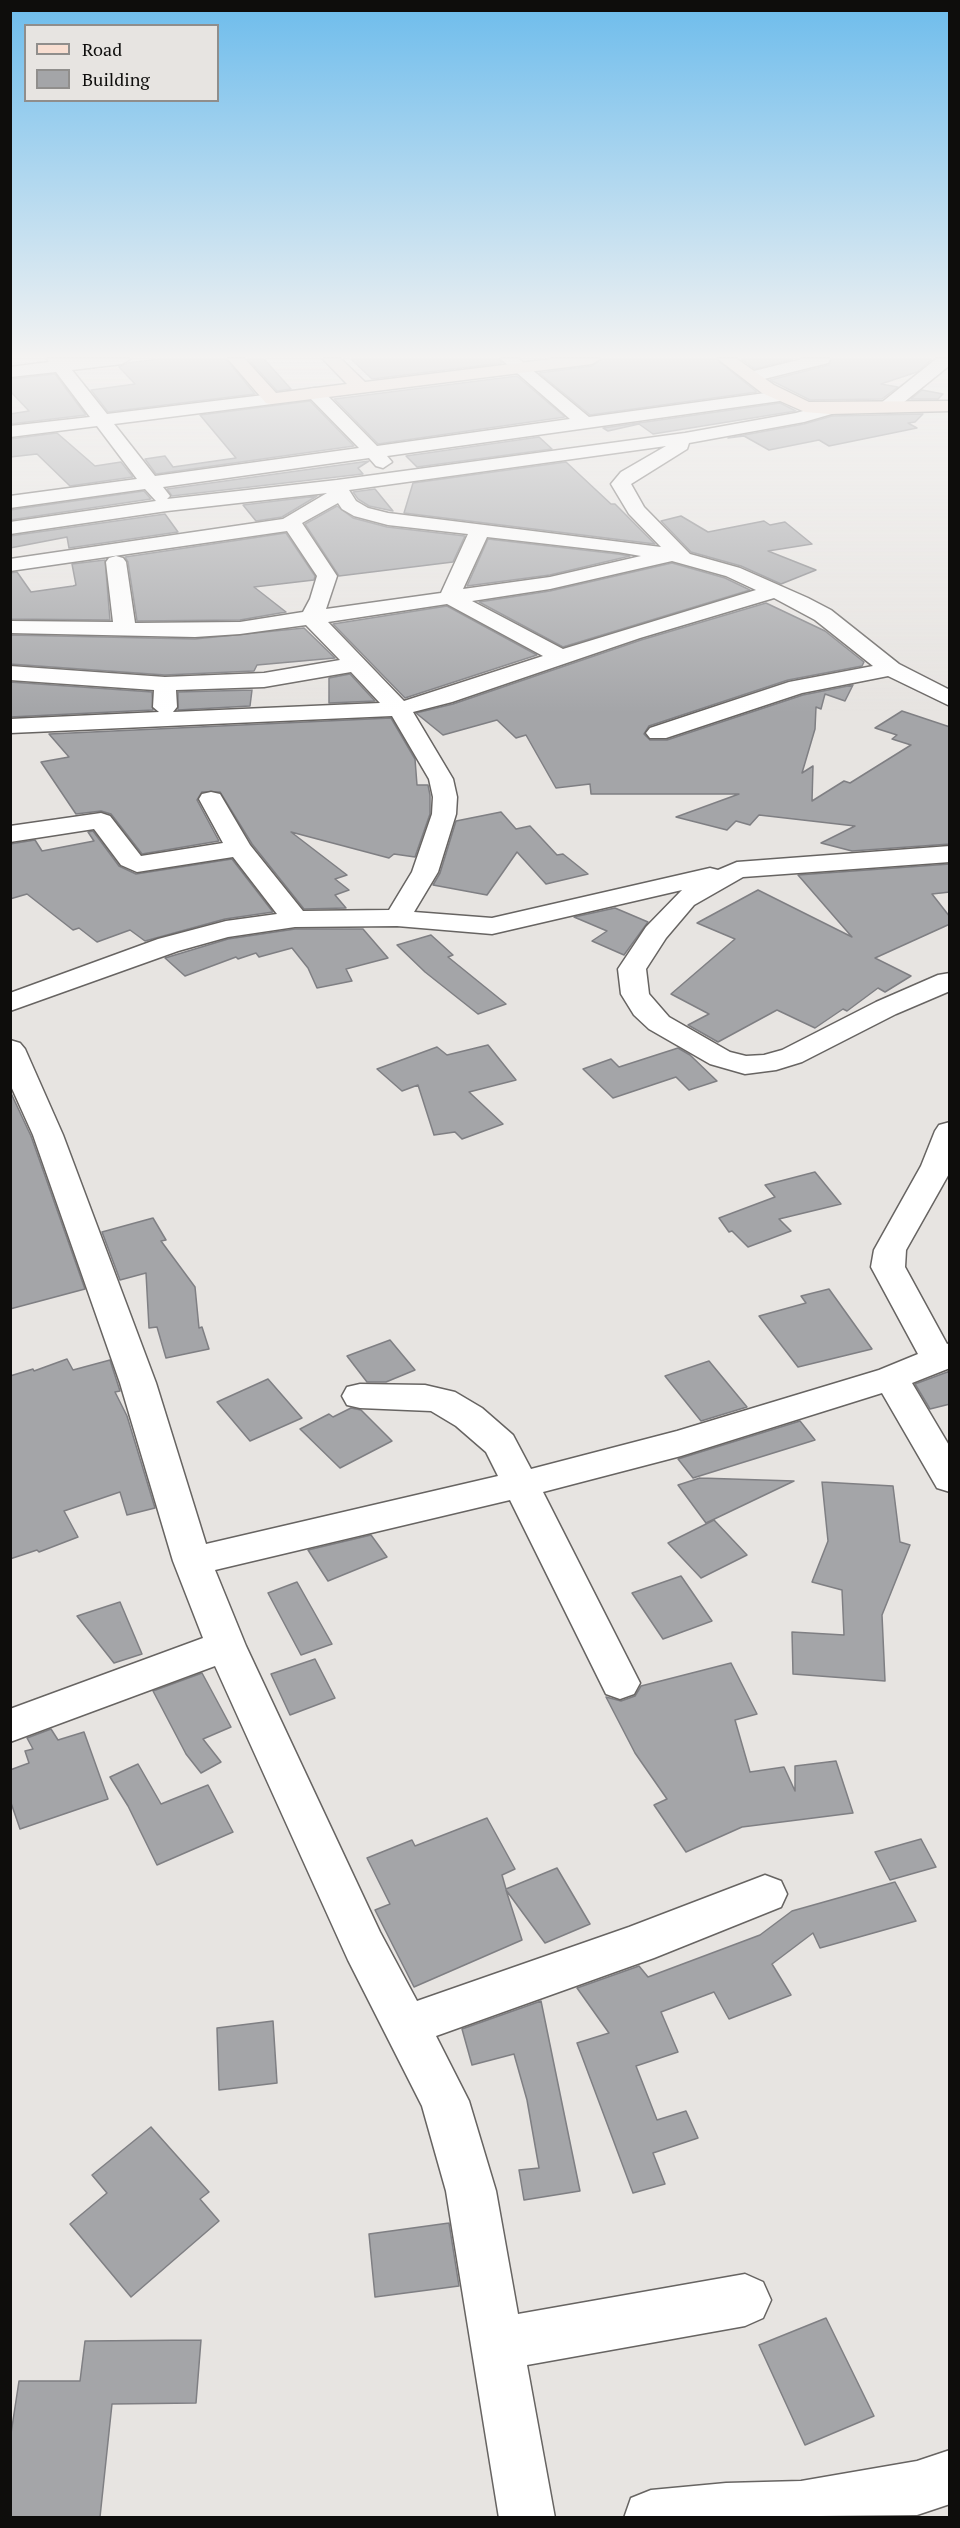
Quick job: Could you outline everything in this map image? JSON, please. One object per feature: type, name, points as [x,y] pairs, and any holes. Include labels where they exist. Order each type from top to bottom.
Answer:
[{"type":"street","points":[[146,477],[167,505]]},
{"type":"street","points":[[10,502],[186,477]]},
{"type":"street","points":[[10,528],[167,505],[339,490],[397,477]]},
{"type":"street","points":[[627,477],[621,484],[636,510],[677,557]]},
{"type":"street","points":[[292,524],[292,520],[339,490]]},
{"type":"street","points":[[339,490],[350,505],[374,516],[410,523],[576,540],[677,557],[733,572],[778,590],[823,615],[891,669],[950,699]]},
{"type":"street","points":[[12,561],[292,524]]},
{"type":"street","points":[[292,524],[327,576],[321,599],[312,617]]},
{"type":"street","points":[[449,597],[480,530]]},
{"type":"street","points":[[10,627],[218,630],[570,580],[677,557]]},
{"type":"street","points":[[116,562],[125,630]]},
{"type":"street","points":[[10,726],[260,717],[399,709],[444,697],[560,656],[778,590]]},
{"type":"street","points":[[449,597],[560,656]]},
{"type":"street","points":[[312,617],[399,709],[441,779],[445,797],[444,814],[425,872],[397,918]]},
{"type":"street","points":[[10,673],[165,684],[264,680],[356,664]]},
{"type":"street","points":[[658,733],[797,687],[891,669]]},
{"type":"street","points":[[260,717],[264,680]]},
{"type":"street","points":[[165,684],[168,721]]},
{"type":"street","points":[[211,799],[239,848],[295,919]]},
{"type":"street","points":[[10,834],[101,821],[130,860],[137,864],[239,848]]},
{"type":"street","points":[[13,995],[168,945],[255,923],[295,919],[397,918],[474,926],[508,923],[622,894],[737,870],[950,854]]},
{"type":"street","points":[[737,870],[686,899],[656,933],[632,969],[635,994],[644,1009],[659,1023],[720,1058],[745,1065],[766,1064],[792,1056],[886,1008],[949,984]]},
{"type":"street","points":[[10,1049],[21,1099],[48,1136],[96,1273],[138,1383],[192,1561],[226,1646],[304,1820],[449,2112],[471,2191],[527,2517]]},
{"type":"street","points":[[192,1561],[522,1484],[681,1443],[891,1378],[944,1357],[888,1267],[890,1250],[937,1166],[950,1131]]},
{"type":"street","points":[[891,1378],[949,1481]]},
{"type":"street","points":[[360,1396],[425,1396],[442,1401],[469,1417],[500,1444],[620,1683]]},
{"type":"street","points":[[10,1726],[226,1646]]},
{"type":"street","points":[[405,2026],[638,1944],[765,1894]]},
{"type":"street","points":[[498,2344],[744,2300]]},
{"type":"street","points":[[651,2517],[726,2511],[801,2509],[917,2488],[950,2477]]},
{"type":"building","points":[[61,477],[133,477],[70,486]]},
{"type":"building","points":[[254,477],[337,477],[172,496],[167,489]]},
{"type":"building","points":[[457,477],[582,477],[611,504],[615,504],[655,544],[404,513],[413,483]]},
{"type":"building","points":[[375,489],[393,511],[369,506],[358,499],[353,492]]},
{"type":"building","points":[[144,491],[151,499],[10,520],[10,510]]},
{"type":"building","points":[[317,496],[282,517],[256,521],[243,505]]},
{"type":"building","points":[[337,506],[353,518],[387,527],[465,536],[453,562],[339,576],[305,524]]},
{"type":"building","points":[[165,514],[178,532],[69,548],[67,537],[10,548],[10,536]]},
{"type":"building","points":[[681,516],[708,532],[764,521],[770,525],[785,522],[812,544],[768,551],[816,570],[781,584],[741,566],[691,552],[661,521]]},
{"type":"building","points":[[286,533],[315,576],[314,580],[254,587],[286,612],[240,620],[137,621],[128,562],[125,557]]},
{"type":"building","points":[[488,539],[630,556],[550,575],[467,586]]},
{"type":"building","points":[[105,560],[110,620],[10,619],[10,573],[17,572],[31,592],[76,585],[72,564]]},
{"type":"building","points":[[672,563],[725,578],[750,590],[563,647],[479,602],[550,591]]},
{"type":"building","points":[[766,603],[825,631],[864,662],[862,666],[788,680],[649,726],[644,734],[650,740],[667,740],[803,695],[853,685],[845,701],[825,694],[821,709],[816,707],[815,729],[802,773],[813,766],[812,801],[844,781],[850,783],[911,745],[892,739],[897,735],[875,728],[902,711],[950,727],[950,844],[852,851],[821,843],[855,826],[759,815],[750,825],[736,821],[727,830],[676,817],[739,794],[591,794],[590,784],[556,788],[526,735],[516,738],[497,720],[443,735],[416,713],[453,704],[641,640]]},
{"type":"building","points":[[447,606],[537,655],[405,698],[333,624]]},
{"type":"building","points":[[304,628],[335,658],[257,665],[254,671],[165,675],[10,664],[10,635],[195,639]]},
{"type":"building","points":[[350,674],[375,701],[329,703],[329,678]]},
{"type":"building","points":[[10,682],[152,692],[153,710],[10,717]]},
{"type":"building","points":[[252,690],[250,706],[178,710],[178,692]]},
{"type":"building","points":[[391,718],[415,759],[417,785],[428,785],[430,795],[430,814],[415,857],[394,854],[389,858],[291,832],[347,875],[335,879],[349,890],[335,895],[346,908],[304,909],[252,844],[220,792],[202,792],[197,800],[219,841],[142,854],[111,814],[101,811],[76,814],[41,762],[69,757],[49,734]]},
{"type":"building","points":[[501,812],[516,829],[530,826],[557,855],[563,854],[588,874],[546,884],[517,852],[487,895],[433,885],[440,873],[456,821]]},
{"type":"building","points":[[93,831],[119,866],[136,874],[232,859],[273,912],[225,919],[145,941],[130,930],[97,942],[79,928],[73,930],[27,894],[10,899],[10,844],[35,840],[42,851],[94,841],[88,832]]},
{"type":"building","points":[[950,864],[950,892],[932,894],[950,917],[950,924],[875,958],[911,976],[885,992],[878,988],[847,1011],[843,1009],[815,1028],[777,1010],[718,1042],[688,1025],[709,1014],[671,994],[735,939],[697,923],[758,890],[852,937],[798,875]]},
{"type":"building","points":[[615,908],[648,922],[624,955],[592,941],[607,931],[574,917]]},
{"type":"building","points":[[295,929],[363,929],[388,958],[346,969],[352,981],[317,988],[308,968],[292,948],[259,957],[256,953],[238,959],[236,957],[185,976],[165,958],[228,939]]},
{"type":"building","points":[[431,935],[453,955],[448,957],[506,1004],[478,1014],[425,972],[397,945]]},
{"type":"building","points":[[488,1045],[516,1080],[469,1092],[503,1124],[462,1139],[455,1132],[434,1135],[418,1085],[402,1091],[377,1069],[437,1047],[447,1055]]},
{"type":"building","points":[[678,1048],[690,1055],[717,1081],[689,1090],[676,1077],[613,1098],[583,1069],[611,1059],[619,1067]]},
{"type":"building","points":[[10,1091],[31,1136],[85,1289],[10,1309]]},
{"type":"building","points":[[815,1172],[841,1204],[779,1219],[791,1231],[748,1247],[732,1231],[729,1232],[719,1218],[775,1197],[765,1185]]},
{"type":"building","points":[[153,1218],[166,1240],[161,1241],[195,1287],[199,1328],[202,1327],[209,1349],[166,1358],[157,1327],[149,1328],[146,1273],[120,1280],[102,1232]]},
{"type":"building","points":[[829,1289],[872,1349],[798,1367],[759,1316],[806,1303],[801,1296]]},
{"type":"building","points":[[390,1340],[415,1370],[386,1382],[367,1382],[347,1356]]},
{"type":"building","points":[[67,1359],[73,1370],[110,1360],[120,1391],[115,1392],[127,1416],[155,1508],[127,1515],[120,1492],[64,1511],[78,1537],[39,1552],[37,1550],[10,1559],[10,1376],[33,1369],[34,1371]]},
{"type":"building","points":[[709,1361],[747,1407],[701,1421],[665,1376]]},
{"type":"building","points":[[950,1371],[950,1404],[930,1409],[915,1384]]},
{"type":"building","points":[[268,1379],[302,1418],[250,1441],[217,1402]]},
{"type":"building","points":[[351,1408],[361,1410],[392,1441],[340,1468],[300,1429],[329,1414],[333,1417]]},
{"type":"building","points":[[800,1421],[815,1440],[693,1478],[678,1459]]},
{"type":"building","points":[[700,1478],[794,1481],[706,1523],[678,1485]]},
{"type":"building","points":[[822,1482],[893,1486],[900,1542],[910,1545],[882,1615],[885,1681],[793,1674],[792,1632],[844,1635],[842,1590],[812,1582],[828,1541]]},
{"type":"building","points":[[714,1520],[747,1555],[701,1578],[668,1543]]},
{"type":"building","points":[[371,1535],[387,1557],[328,1581],[308,1550]]},
{"type":"building","points":[[681,1576],[712,1621],[663,1639],[632,1593]]},
{"type":"building","points":[[297,1582],[332,1644],[301,1655],[268,1593]]},
{"type":"building","points":[[120,1602],[142,1654],[114,1663],[77,1616]]},
{"type":"building","points":[[315,1659],[335,1698],[290,1715],[271,1674]]},
{"type":"building","points":[[731,1663],[757,1714],[735,1720],[750,1772],[784,1767],[795,1791],[795,1766],[836,1761],[853,1813],[742,1827],[686,1852],[654,1805],[667,1799],[635,1753],[606,1697],[621,1701],[635,1696],[641,1686]]},
{"type":"building","points":[[202,1673],[231,1727],[203,1739],[221,1762],[201,1773],[186,1754],[153,1691]]},
{"type":"building","points":[[51,1729],[58,1740],[84,1732],[108,1799],[20,1829],[10,1800],[10,1770],[29,1763],[25,1751],[33,1749],[27,1738]]},
{"type":"building","points":[[138,1764],[161,1804],[208,1785],[233,1832],[157,1865],[128,1806],[110,1777]]},
{"type":"building","points":[[487,1818],[515,1869],[502,1875],[506,1889],[557,1868],[590,1924],[545,1943],[506,1890],[522,1940],[414,1987],[375,1910],[390,1904],[367,1858],[412,1840],[415,1846]]},
{"type":"building","points":[[921,1839],[936,1867],[890,1880],[875,1852]]},
{"type":"building","points":[[895,1882],[916,1921],[820,1948],[813,1933],[772,1964],[791,1995],[729,2019],[714,1992],[661,2012],[678,2052],[636,2066],[657,2120],[686,2111],[698,2138],[653,2153],[665,2184],[633,2193],[577,2043],[609,2033],[577,1988],[639,1966],[648,1977],[760,1935],[792,1911]]},
{"type":"building","points":[[541,2001],[580,2191],[524,2200],[519,2170],[539,2168],[527,2100],[514,2054],[472,2065],[462,2029]]},
{"type":"building","points":[[273,2021],[277,2083],[219,2090],[217,2028]]},
{"type":"building","points":[[151,2127],[209,2192],[200,2199],[219,2221],[131,2297],[70,2224],[107,2193],[92,2175]]},
{"type":"building","points":[[449,2223],[459,2286],[375,2297],[369,2234]]},
{"type":"building","points":[[826,2318],[874,2416],[805,2445],[759,2345]]},
{"type":"building","points":[[201,2340],[196,2403],[112,2404],[100,2517],[10,2517],[10,2440],[19,2381],[80,2381],[85,2341]]}]
